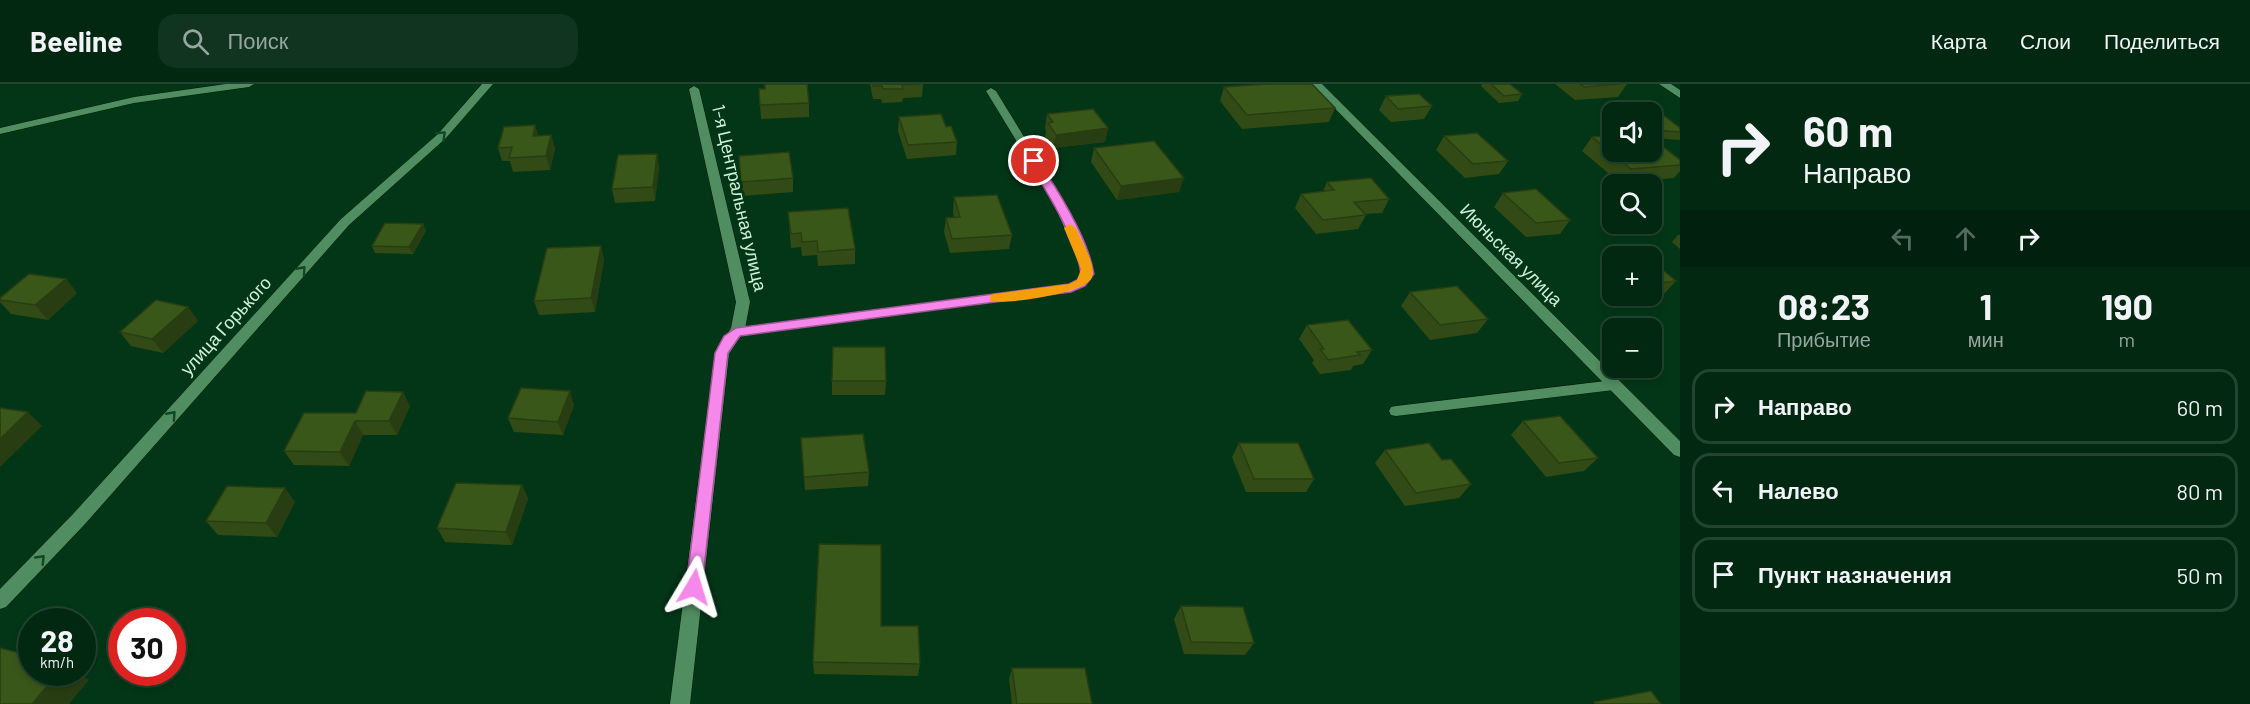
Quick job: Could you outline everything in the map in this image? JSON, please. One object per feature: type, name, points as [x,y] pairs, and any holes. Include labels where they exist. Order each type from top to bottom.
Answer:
[{"type":"street","points":[[0,131],[134,100],[249,84]]},
{"type":"street","name":"улица Горького","points":[[0,601],[79,519],[345,222],[442,136],[488,84]]},
{"type":"street","name":"Июньская улица","points":[[1316,84],[1680,451]]},
{"type":"street","points":[[1664,84],[1680,95]]},
{"type":"street","name":"1-я Центральная улица","points":[[680,704],[722,353],[736,332],[743,302],[694,89]]},
{"type":"lane","points":[[736,332],[1071,288],[1081,283],[1088,274],[1085,260],[1055,196],[992,91]]},
{"type":"lane","points":[[1396,411],[1614,385]]},
{"type":"building","points":[[765,84],[807,84],[809,103],[760,105],[759,89],[765,89]]},
{"type":"building","points":[[873,84],[921,84],[902,85],[903,89],[883,89],[882,86],[873,86]]},
{"type":"building","points":[[1312,84],[1335,108],[1247,115],[1224,87]]},
{"type":"building","points":[[1491,84],[1510,84],[1522,94],[1504,96]]},
{"type":"building","points":[[1580,84],[1620,84],[1584,87]]},
{"type":"building","points":[[1419,94],[1432,106],[1398,109],[1386,96]]},
{"type":"building","points":[[1093,109],[1108,128],[1056,135],[1048,123],[1053,122],[1047,114]]},
{"type":"building","points":[[941,114],[946,127],[951,126],[957,142],[908,145],[899,117]]},
{"type":"building","points":[[1662,114],[1680,128],[1680,132],[1662,131]]},
{"type":"building","points":[[535,125],[533,136],[551,135],[546,156],[509,158],[512,147],[498,148],[504,127]]},
{"type":"building","points":[[1477,133],[1508,161],[1473,164],[1444,136]]},
{"type":"building","points":[[1602,136],[1602,145],[1592,137]]},
{"type":"building","points":[[1154,141],[1184,178],[1121,186],[1094,148]]},
{"type":"building","points":[[1662,146],[1680,160],[1680,165],[1631,169],[1622,162],[1662,162]]},
{"type":"building","points":[[789,152],[793,178],[741,182],[739,156]]},
{"type":"building","points":[[657,154],[653,187],[612,189],[618,155]]},
{"type":"building","points":[[1371,178],[1389,199],[1354,202],[1366,215],[1323,220],[1301,194],[1334,190],[1327,182]]},
{"type":"building","points":[[1536,189],[1570,220],[1536,223],[1503,193]]},
{"type":"building","points":[[997,195],[1012,235],[952,239],[946,218],[960,217],[954,197]]},
{"type":"building","points":[[848,208],[855,249],[818,252],[817,241],[802,242],[801,233],[791,234],[788,212]]},
{"type":"building","points":[[385,223],[423,224],[409,247],[372,246]]},
{"type":"building","points":[[601,246],[591,298],[534,301],[547,248]]},
{"type":"building","points":[[1662,269],[1676,281],[1662,283]]},
{"type":"building","points":[[29,274],[66,279],[35,305],[0,300],[0,298]]},
{"type":"building","points":[[1457,286],[1488,319],[1440,325],[1410,292]]},
{"type":"building","points":[[156,300],[188,307],[152,339],[120,332]]},
{"type":"building","points":[[1348,320],[1372,350],[1357,352],[1360,355],[1328,360],[1320,349],[1324,349],[1307,325]]},
{"type":"building","points":[[833,347],[885,347],[886,381],[832,381]]},
{"type":"building","points":[[521,388],[570,391],[558,422],[508,418]]},
{"type":"building","points":[[366,391],[403,392],[389,421],[355,421],[340,452],[284,451],[304,413],[356,413]]},
{"type":"building","points":[[0,408],[28,412],[0,439]]},
{"type":"building","points":[[1560,416],[1598,458],[1559,463],[1523,421]]},
{"type":"building","points":[[863,434],[869,472],[804,477],[801,438]]},
{"type":"building","points":[[1239,443],[1298,443],[1314,479],[1254,479]]},
{"type":"building","points":[[1429,443],[1442,460],[1451,459],[1471,484],[1416,493],[1385,450]]},
{"type":"building","points":[[456,483],[522,485],[506,532],[437,528]]},
{"type":"building","points":[[227,486],[285,488],[266,523],[206,521]]},
{"type":"building","points":[[819,544],[881,545],[881,626],[918,626],[920,664],[813,662]]},
{"type":"building","points":[[1181,606],[1243,607],[1254,643],[1191,642]]},
{"type":"building","points":[[0,648],[18,652],[18,686],[47,686],[32,704],[0,704]]},
{"type":"building","points":[[1012,668],[1085,668],[1092,704],[1017,704]]},
{"type":"building","points":[[1651,691],[1661,704],[1595,704],[1594,702]]},
{"type":"slow traffic","points":[[994,298],[1071,288],[1086,279],[1088,274],[1085,260],[1070,228]]},
{"type":"route","points":[[694,587],[722,353],[729,339],[736,332],[1071,288],[1081,283],[1088,274],[1085,260],[1055,196],[1034,161]]}]
